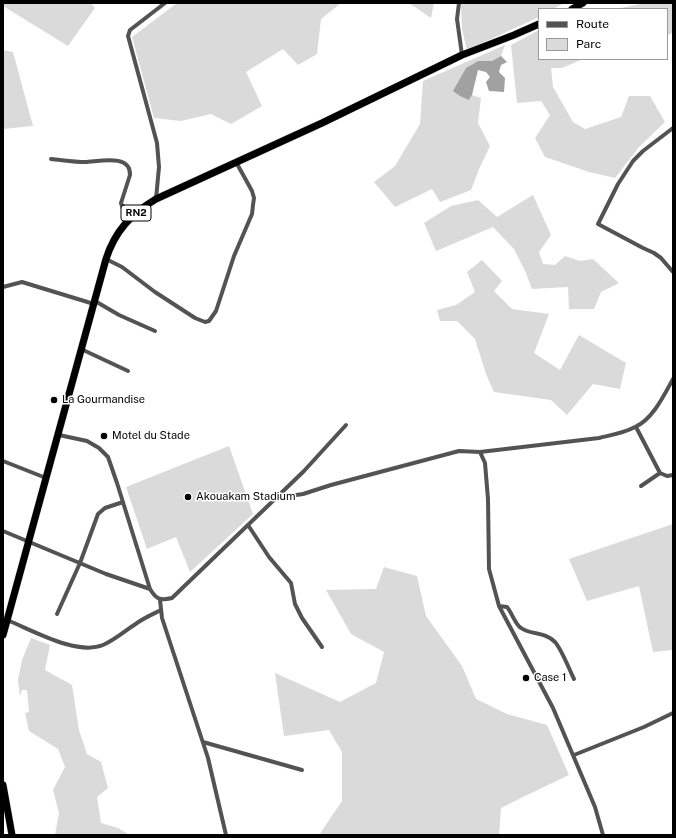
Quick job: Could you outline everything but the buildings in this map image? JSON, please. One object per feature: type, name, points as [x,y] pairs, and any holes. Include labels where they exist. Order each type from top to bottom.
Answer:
[{"type":"highway","points":[[574,8],[583,3]]},
{"type":"highway","name":"RN2","points":[[3,635],[106,259],[110,246],[127,221],[139,209],[156,199],[322,124],[462,55],[538,24]]},
{"type":"highway","points":[[3,785],[12,835]]},
{"type":"street","points":[[156,199],[159,167],[157,143],[128,36],[130,30],[165,3]]},
{"type":"street","points":[[459,3],[457,19],[462,55]]},
{"type":"street","points":[[673,128],[633,161],[618,184],[598,224],[643,248],[654,252],[673,272]]},
{"type":"street","points":[[51,159],[87,162],[115,161],[127,165],[130,175],[121,203],[127,221]]},
{"type":"street","points":[[106,259],[122,267],[155,292],[196,318],[205,322],[209,321],[216,311],[234,256],[254,206],[252,191],[236,162]]},
{"type":"street","points":[[3,287],[22,282],[94,303],[155,332]]},
{"type":"street","points":[[81,349],[128,371]]},
{"type":"street","points":[[276,498],[303,494],[331,485],[459,451],[480,452],[599,438],[615,434],[636,427],[649,416],[658,405],[673,379]]},
{"type":"street","points":[[59,435],[87,441],[99,448],[108,457],[150,589],[154,597],[160,600],[172,598],[304,471],[346,425]]},
{"type":"street","points":[[636,427],[660,473],[667,476],[673,475]]},
{"type":"street","points":[[480,452],[485,463],[488,499],[489,569],[499,606],[553,708],[574,755],[603,835]]},
{"type":"street","points":[[3,461],[46,478]]},
{"type":"street","points":[[641,486],[660,473]]},
{"type":"street","points":[[57,614],[80,563],[98,514],[101,510],[123,502]]},
{"type":"street","points":[[248,525],[269,557],[291,583],[295,604],[322,647]]},
{"type":"street","points":[[3,531],[80,563],[150,589]]},
{"type":"street","points":[[160,600],[162,618],[174,657],[198,731],[204,742],[226,835]]},
{"type":"street","points":[[499,606],[507,607],[521,628],[526,631],[543,634],[555,643],[574,679]]},
{"type":"street","points":[[7,620],[69,646],[92,647],[102,646],[110,642],[138,622],[161,610]]},
{"type":"street","points":[[574,755],[644,727],[673,713]]},
{"type":"street","points":[[204,742],[302,770]]},
{"type":"green space","points":[[3,3],[91,3],[95,8],[68,46],[3,6]]},
{"type":"green space","points":[[177,3],[341,3],[321,19],[317,54],[298,65],[283,49],[246,72],[262,106],[231,124],[211,114],[181,121],[154,118],[132,37]]},
{"type":"green space","points":[[409,3],[434,3],[431,18]]},
{"type":"green space","points":[[463,3],[564,3],[555,8],[538,8],[538,17],[467,50],[462,29],[461,5]]},
{"type":"green space","points":[[644,3],[673,3],[673,32],[668,35],[668,8],[621,8]]},
{"type":"green space","points":[[538,31],[538,60],[581,60],[562,68],[551,68],[553,87],[573,122],[585,129],[621,117],[629,96],[650,96],[665,122],[639,147],[615,178],[589,172],[545,157],[535,138],[550,115],[541,101],[517,103],[511,45]]},
{"type":"green space","points":[[505,45],[501,56],[492,61],[478,61],[466,68],[459,82],[469,100],[472,95],[481,98],[478,123],[490,146],[471,190],[440,202],[432,189],[395,207],[374,182],[395,166],[420,124],[423,81]]},
{"type":"green space","points":[[3,50],[13,52],[33,126],[3,129]]},
{"type":"green space","points":[[533,195],[551,235],[539,252],[543,264],[555,265],[565,256],[580,261],[593,259],[619,283],[601,292],[594,309],[569,309],[568,287],[532,289],[514,249],[493,227],[436,251],[424,223],[451,206],[478,200],[497,217]]},
{"type":"green space","points":[[482,260],[502,281],[494,291],[512,309],[549,314],[534,353],[560,370],[579,335],[626,363],[620,389],[593,384],[567,415],[551,400],[494,392],[486,374],[475,339],[457,321],[440,321],[437,310],[456,305],[475,292],[467,272]]},
{"type":"green space","name":"Akouakam Stadium","points":[[229,446],[253,514],[190,572],[176,537],[147,549],[126,487]]},
{"type":"green space","points":[[673,524],[673,650],[653,652],[639,586],[587,601],[569,559]]},
{"type":"green space","points":[[384,567],[417,576],[426,616],[462,666],[476,699],[507,714],[547,725],[569,775],[501,808],[499,835],[319,835],[342,801],[342,752],[329,730],[284,736],[275,673],[340,702],[376,683],[384,652],[351,634],[326,590],[376,589]]},
{"type":"green space","points":[[31,638],[50,645],[45,670],[72,685],[79,730],[87,754],[101,762],[108,788],[97,797],[101,823],[118,828],[130,835],[55,835],[59,813],[53,790],[65,767],[58,749],[29,731],[25,713],[29,712],[27,690],[22,690],[20,696],[18,680],[22,660]]},
{"type":"shaded area","points":[[501,56],[507,62],[501,65],[499,72],[505,78],[504,92],[489,91],[486,82],[490,77],[486,72],[478,70],[472,95],[469,100],[453,91],[466,68],[478,61],[492,61]]},
{"type":"place","name":"La Gourmandise","points":[[54,400]]},
{"type":"place","name":"Motel du Stade","points":[[104,436]]},
{"type":"place","name":"Akouakam Stadium","points":[[188,497]]},
{"type":"place","name":"Case 1","points":[[526,678]]}]
